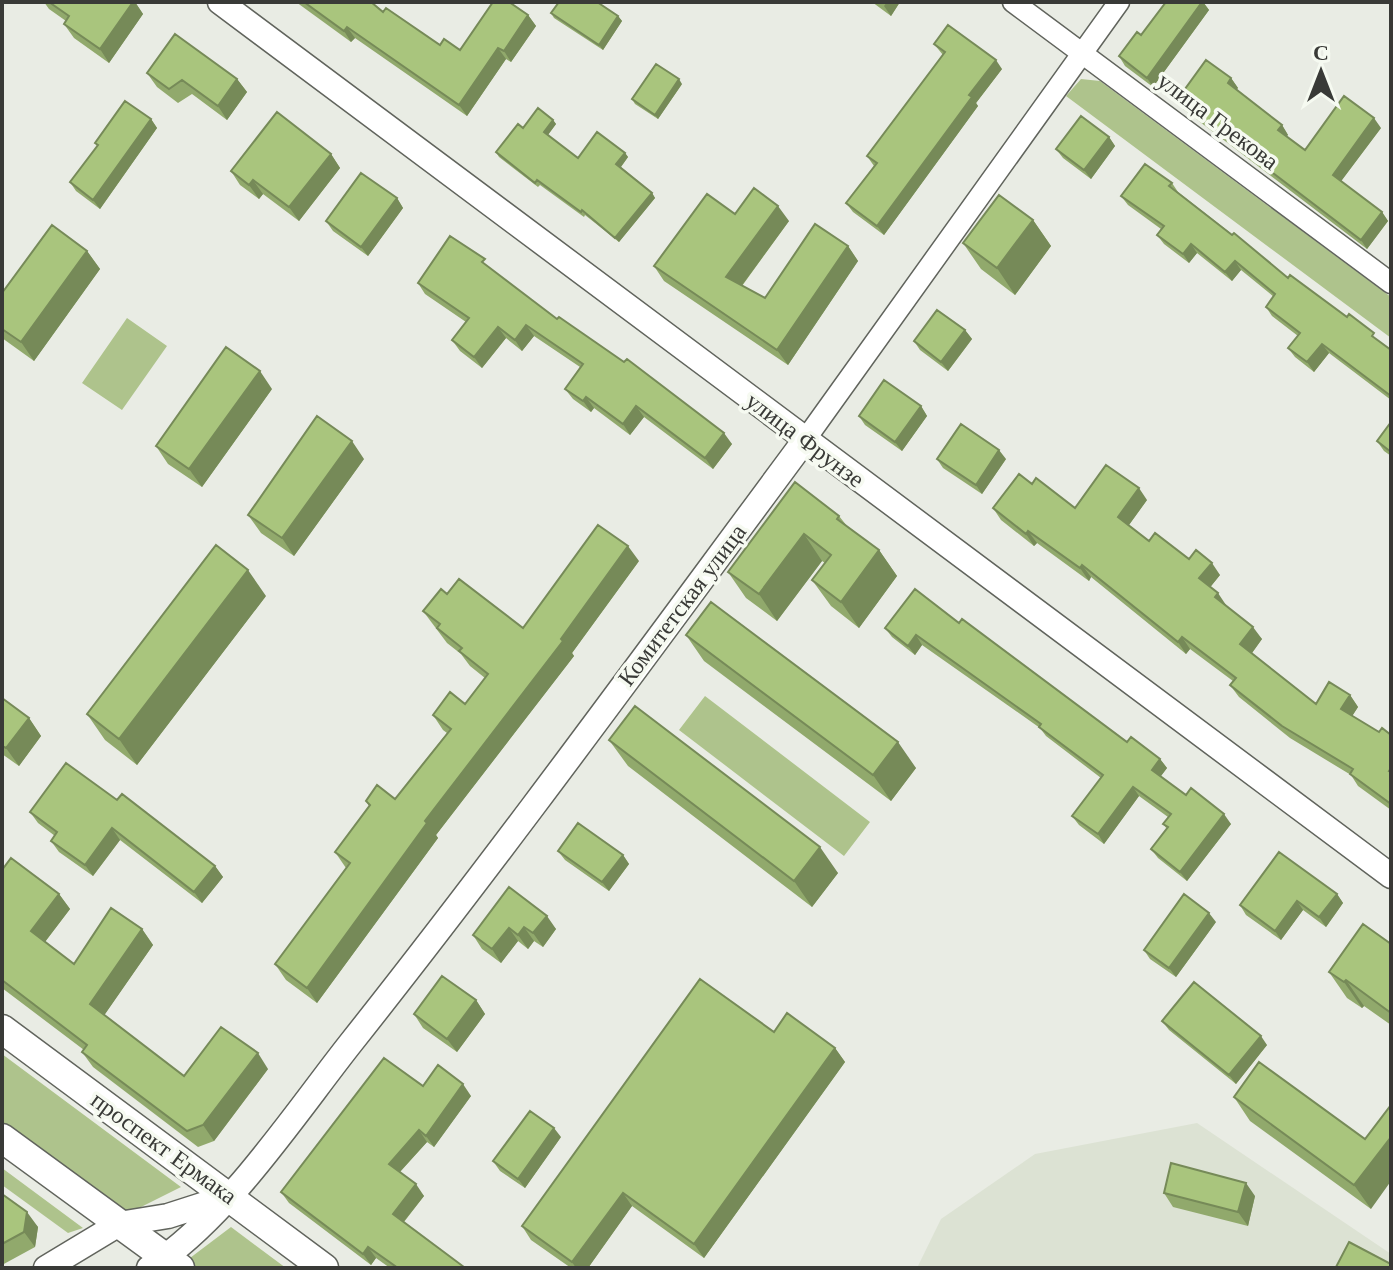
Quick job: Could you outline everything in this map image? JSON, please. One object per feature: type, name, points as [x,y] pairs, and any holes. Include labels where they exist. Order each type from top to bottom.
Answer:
[{"type":"main road","name":"проспект Ермака","points":[[2,1029],[324,1268]]},
{"type":"main road","points":[[2,1138],[119,1224],[165,1265]]},
{"type":"street","name":"улица Фрунзе","points":[[220,2],[1391,876]]},
{"type":"street","name":"улица Грекова","points":[[1013,2],[1391,283]]},
{"type":"street","name":"Комитетская улица","points":[[165,1265],[230,1196],[382,1003],[805,440],[1119,2]]},
{"type":"street","points":[[46,1268],[119,1224],[168,1216],[230,1196]]},
{"type":"shaded area","points":[[1197,1123],[1391,1254],[1391,1268],[917,1268],[941,1219],[1035,1154]]},
{"type":"green space","points":[[1081,79],[1100,81],[1391,297],[1391,338],[1066,96]]},
{"type":"green space","points":[[127,318],[167,346],[122,410],[82,383]]},
{"type":"green space","points":[[705,696],[870,822],[844,856],[679,730]]},
{"type":"green space","points":[[2,1054],[181,1187],[115,1220],[2,1137]]},
{"type":"green space","points":[[2,1168],[83,1228],[68,1233],[2,1185]]},
{"type":"green space","points":[[231,1227],[286,1268],[195,1268],[186,1261]]},
{"type":"building","points":[[49,2],[133,2],[100,49],[64,24],[69,16]]},
{"type":"building","points":[[304,2],[371,2],[383,12],[386,8],[440,45],[444,39],[460,50],[493,2],[509,2],[528,15],[504,51],[498,48],[459,105],[347,27],[344,31]]},
{"type":"building","points":[[559,2],[597,2],[618,16],[599,45],[551,13]]},
{"type":"building","points":[[1166,2],[1202,2],[1147,78],[1119,56],[1137,32],[1141,35]]},
{"type":"building","points":[[948,25],[996,60],[877,226],[846,203],[877,163],[867,156],[945,52],[934,44]]},
{"type":"building","points":[[175,34],[237,79],[218,106],[182,80],[169,89],[147,73]]},
{"type":"building","points":[[1206,60],[1231,78],[1228,83],[1282,125],[1278,130],[1305,150],[1344,96],[1374,118],[1333,175],[1382,212],[1361,240],[1177,100]]},
{"type":"building","points":[[656,64],[679,79],[655,115],[632,99]]},
{"type":"building","points":[[125,101],[151,119],[93,200],[70,182]]},
{"type":"building","points":[[538,108],[553,120],[544,132],[578,158],[597,132],[625,153],[616,164],[652,193],[615,238],[582,210],[537,180],[535,183],[496,152],[518,124],[523,128]]},
{"type":"building","points":[[277,112],[331,154],[289,207],[253,180],[249,185],[231,171]]},
{"type":"building","points":[[1081,116],[1109,137],[1084,170],[1056,149]]},
{"type":"building","points":[[1145,164],[1288,278],[1290,275],[1374,333],[1372,336],[1391,350],[1391,396],[1322,344],[1307,362],[1288,348],[1300,333],[1266,307],[1275,294],[1235,261],[1225,272],[1191,244],[1183,254],[1157,235],[1164,226],[1121,196]]},
{"type":"building","points":[[361,173],[397,198],[361,247],[326,221]]},
{"type":"building","points":[[754,188],[778,206],[726,277],[765,298],[815,224],[848,246],[777,350],[654,266],[707,194],[735,214]]},
{"type":"building","points":[[999,195],[1033,220],[997,268],[963,243]]},
{"type":"building","points":[[52,225],[87,251],[21,342],[2,329],[2,293]]},
{"type":"building","points":[[450,236],[485,259],[482,262],[557,319],[559,317],[624,362],[627,359],[724,433],[705,458],[636,406],[623,424],[586,397],[583,401],[565,389],[583,364],[526,325],[515,340],[498,327],[474,357],[452,340],[469,318],[418,283]]},
{"type":"building","points":[[937,310],[965,330],[941,362],[914,341]]},
{"type":"building","points":[[226,347],[260,371],[189,469],[156,446]]},
{"type":"building","points":[[884,380],[921,406],[895,442],[859,416]]},
{"type":"building","points":[[317,416],[352,441],[282,538],[248,515]]},
{"type":"building","points":[[1391,422],[1391,452],[1377,441]]},
{"type":"building","points":[[961,424],[999,450],[976,485],[937,459]]},
{"type":"building","points":[[1106,465],[1139,488],[1118,517],[1149,541],[1155,533],[1189,559],[1196,550],[1212,563],[1199,578],[1218,593],[1215,597],[1253,627],[1240,644],[1316,704],[1329,682],[1350,695],[1341,709],[1379,732],[1382,728],[1391,735],[1391,804],[1350,774],[1353,769],[1282,726],[1230,685],[1236,678],[1182,637],[1178,642],[1082,565],[1080,568],[1028,531],[1026,534],[993,508],[1019,474],[1032,484],[1036,478],[1075,508]]},
{"type":"building","points":[[795,482],[879,550],[841,602],[812,580],[831,555],[804,534],[759,594],[728,572]]},
{"type":"building","points":[[598,525],[628,546],[561,639],[563,641],[425,821],[427,823],[307,988],[275,964],[350,863],[335,852],[370,805],[366,801],[377,785],[395,799],[451,729],[433,715],[450,692],[465,704],[488,674],[459,651],[462,648],[437,628],[440,624],[423,611],[441,589],[447,594],[459,579],[523,628]]},
{"type":"building","points":[[216,545],[248,570],[119,739],[87,714]]},
{"type":"building","points":[[915,589],[959,623],[962,619],[1127,742],[1131,737],[1160,759],[1152,770],[1186,795],[1191,788],[1224,814],[1180,872],[1151,849],[1168,827],[1163,824],[1171,814],[1133,787],[1098,834],[1072,816],[1103,775],[1039,727],[1041,724],[916,635],[908,646],[885,628]]},
{"type":"building","points":[[711,602],[898,742],[873,775],[686,635]]},
{"type":"building","points":[[2,698],[29,718],[6,748],[2,746]]},
{"type":"building","points":[[635,706],[820,847],[794,881],[609,740]]},
{"type":"building","points":[[66,763],[117,800],[122,794],[215,866],[194,892],[112,828],[85,865],[51,841],[57,832],[30,812]]},
{"type":"building","points":[[578,823],[623,855],[602,882],[558,851]]},
{"type":"building","points":[[1279,852],[1337,894],[1319,917],[1297,901],[1275,931],[1240,905]]},
{"type":"building","points":[[11,858],[59,894],[31,931],[74,964],[111,908],[142,929],[90,1004],[184,1076],[221,1027],[258,1053],[203,1125],[187,1131],[82,1052],[87,1045],[2,980],[2,870]]},
{"type":"building","points":[[509,887],[547,916],[533,933],[524,927],[518,935],[509,928],[492,949],[473,935]]},
{"type":"building","points":[[1184,894],[1209,913],[1169,968],[1144,950]]},
{"type":"building","points":[[1363,924],[1391,944],[1391,1013],[1346,980],[1344,982],[1329,972]]},
{"type":"building","points":[[442,976],[476,1000],[447,1039],[414,1014]]},
{"type":"building","points":[[700,979],[774,1032],[787,1013],[835,1048],[694,1244],[623,1193],[572,1262],[522,1226]]},
{"type":"building","points":[[1194,982],[1261,1036],[1229,1075],[1162,1021]]},
{"type":"building","points":[[384,1058],[423,1086],[438,1065],[463,1084],[426,1136],[419,1130],[389,1164],[416,1184],[393,1214],[463,1268],[398,1268],[368,1247],[363,1254],[281,1192]]},
{"type":"building","points":[[1259,1062],[1365,1139],[1391,1105],[1391,1137],[1354,1185],[1234,1097]]},
{"type":"building","points":[[530,1111],[554,1128],[518,1179],[493,1161]]},
{"type":"building","points":[[1171,1163],[1246,1183],[1238,1212],[1164,1193]]},
{"type":"building","points":[[2,1194],[27,1212],[24,1232],[2,1244]]},
{"type":"building","points":[[1349,1242],[1391,1264],[1391,1268],[1336,1267]]}]
